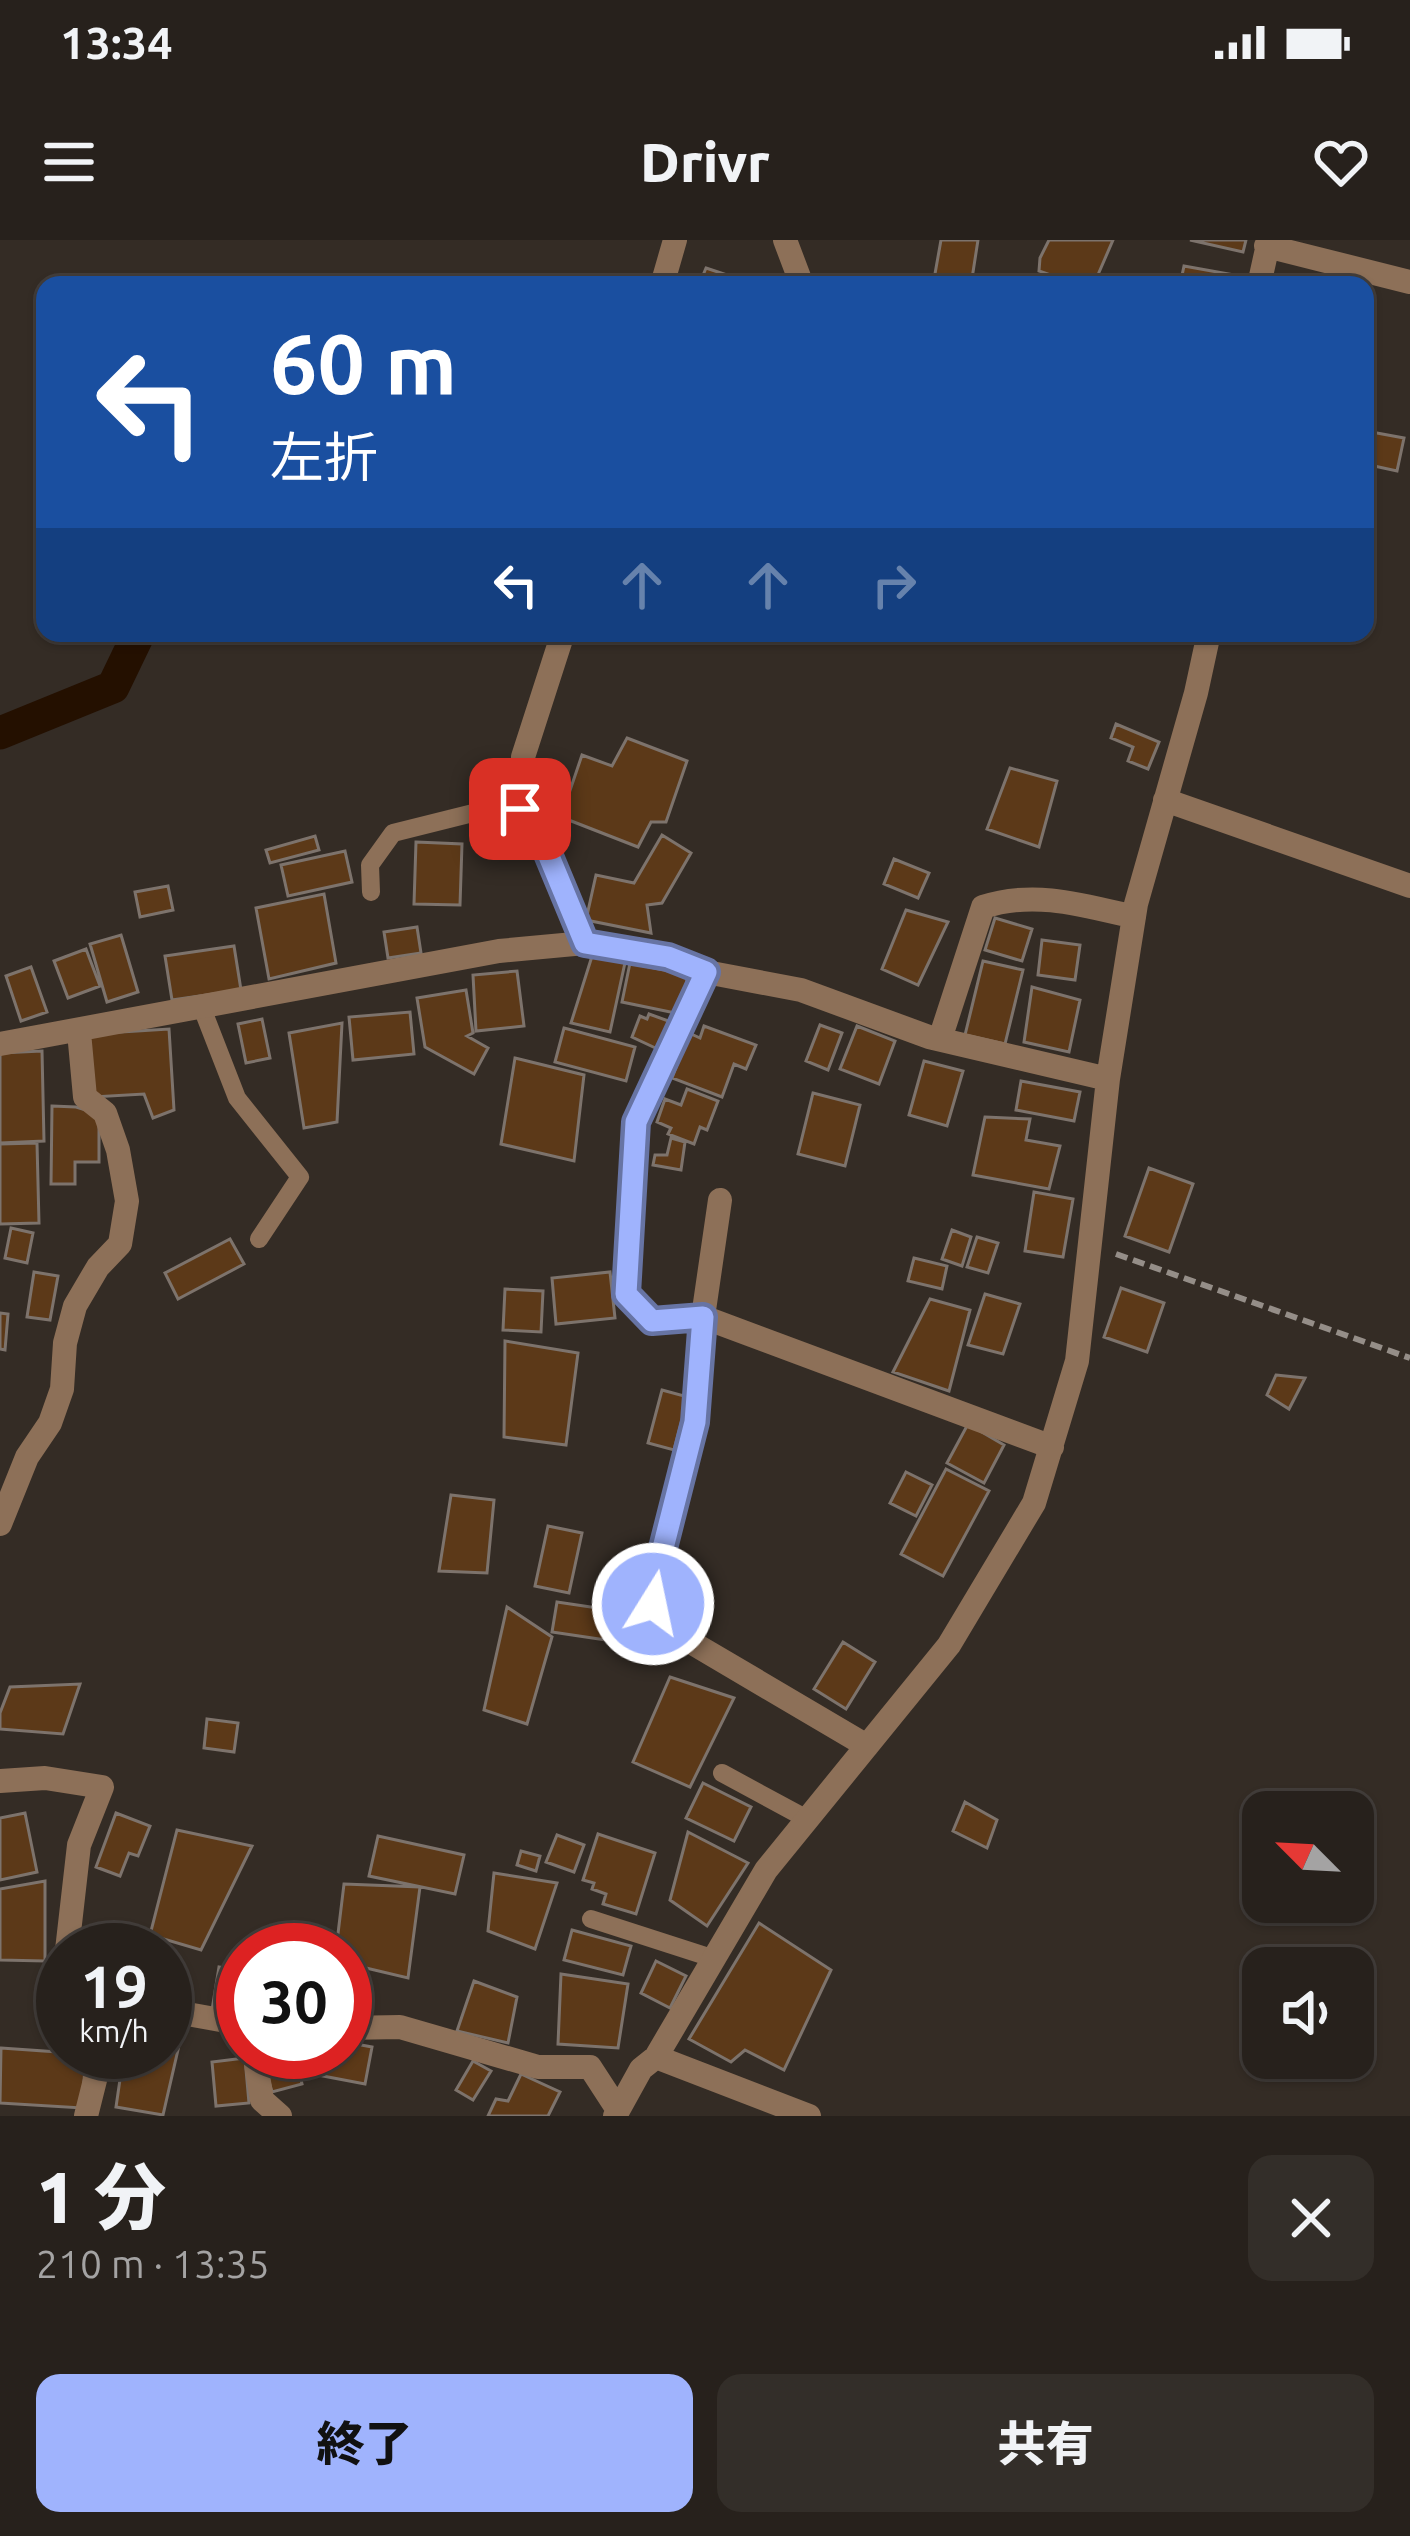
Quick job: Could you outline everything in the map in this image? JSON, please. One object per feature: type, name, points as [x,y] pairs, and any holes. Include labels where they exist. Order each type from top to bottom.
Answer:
[{"type":"street","points":[[665,276],[675,240]]},
{"type":"street","points":[[784,240],[798,276]]},
{"type":"street","points":[[1261,276],[1268,243],[1410,282]]},
{"type":"street","points":[[559,642],[523,757],[520,809],[546,849],[585,943]]},
{"type":"street","points":[[616,2113],[641,2069],[656,2057],[766,1870],[949,1645],[1034,1503],[1077,1361],[1108,1079],[1134,917],[1207,642]]},
{"type":"street","points":[[1165,800],[1410,886]]},
{"type":"street","points":[[940,1039],[983,907],[1012,897],[1062,900],[1134,917]]},
{"type":"street","points":[[0,1044],[499,951],[585,943],[668,957],[706,972],[801,990],[940,1039],[1108,1079]]},
{"type":"street","points":[[706,972],[636,1122],[626,1294],[652,1321],[703,1317],[1052,1447]]},
{"type":"street","points":[[0,1524],[62,1389],[65,1343],[75,1306],[98,1268],[120,1244],[127,1201],[118,1150],[105,1113],[85,1097],[79,1032]]},
{"type":"street","points":[[720,1200],[703,1317],[695,1422],[653,1604],[694,1644],[867,1746]]},
{"type":"street","points":[[0,1781],[44,1778],[102,1787],[79,1845],[70,1923]]},
{"type":"street","points":[[372,2028],[400,2027],[538,2067],[590,2067],[616,2113]]},
{"type":"street","points":[[656,2057],[808,2116]]},
{"type":"street","points":[[86,2116],[95,2079]]},
{"type":"street","points":[[258,2079],[262,2100],[280,2116]]},
{"type":"lane","points":[[371,892],[370,865],[393,833],[520,801]]},
{"type":"lane","points":[[202,1008],[237,1098],[300,1177],[259,1239]]},
{"type":"lane","points":[[722,1773],[808,1819]]},
{"type":"lane","points":[[592,1919],[715,1959]]},
{"type":"path","points":[[1090,1245],[1410,1358]]},
{"type":"building","points":[[941,240],[978,240],[972,276],[935,276]]},
{"type":"building","points":[[1049,240],[1113,240],[1097,276],[1053,276],[1039,271]]},
{"type":"building","points":[[1190,240],[1246,240],[1243,252]]},
{"type":"building","points":[[1184,266],[1234,275],[1234,276],[1182,276]]},
{"type":"building","points":[[706,268],[730,276],[703,276]]},
{"type":"building","points":[[1374,432],[1404,438],[1397,471],[1374,466]]},
{"type":"building","points":[[1116,724],[1159,742],[1148,769],[1128,761],[1133,747],[1111,738]]},
{"type":"building","points":[[627,738],[687,761],[666,822],[651,822],[638,847],[561,817],[582,755],[612,766]]},
{"type":"building","points":[[1010,768],[1057,781],[1039,847],[987,829]]},
{"type":"building","points":[[662,835],[691,853],[662,903],[647,905],[651,933],[586,920],[596,875],[634,883]]},
{"type":"building","points":[[315,836],[319,850],[270,863],[266,850]]},
{"type":"building","points":[[416,842],[462,844],[460,905],[414,904]]},
{"type":"building","points":[[345,851],[352,882],[288,896],[281,865]]},
{"type":"building","points":[[894,859],[929,873],[918,898],[884,884]]},
{"type":"building","points":[[168,886],[173,910],[140,917],[135,892]]},
{"type":"building","points":[[324,894],[336,963],[269,979],[256,908]]},
{"type":"building","points":[[906,910],[948,922],[918,985],[882,969]]},
{"type":"building","points":[[995,918],[1032,929],[1022,961],[985,950]]},
{"type":"building","points":[[417,927],[421,953],[388,958],[384,932]]},
{"type":"building","points":[[121,935],[138,992],[107,1002],[90,944]]},
{"type":"building","points":[[1042,940],[1080,945],[1075,980],[1038,975]]},
{"type":"building","points":[[234,946],[241,990],[172,1000],[165,956]]},
{"type":"building","points":[[86,949],[100,986],[68,998],[54,961]]},
{"type":"building","points":[[593,953],[626,958],[610,1032],[571,1023]]},
{"type":"building","points":[[983,961],[1023,970],[1005,1044],[965,1035]]},
{"type":"building","points":[[630,963],[688,975],[680,1014],[622,1002]]},
{"type":"building","points":[[31,967],[47,1012],[21,1021],[6,976]]},
{"type":"building","points":[[517,971],[524,1026],[476,1031],[473,975]]},
{"type":"building","points":[[1032,987],[1080,1000],[1069,1052],[1024,1042]]},
{"type":"building","points":[[466,990],[473,1033],[467,1036],[488,1048],[474,1074],[425,1047],[417,998]]},
{"type":"building","points":[[410,1012],[414,1054],[353,1060],[349,1017]]},
{"type":"building","points":[[649,1014],[674,1023],[664,1052],[632,1037],[640,1016],[647,1019]]},
{"type":"building","points":[[262,1019],[270,1058],[246,1063],[238,1024]]},
{"type":"building","points":[[342,1023],[337,1122],[304,1128],[289,1033]]},
{"type":"building","points":[[820,1025],[842,1033],[828,1070],[806,1061]]},
{"type":"building","points":[[704,1026],[756,1045],[746,1069],[734,1064],[722,1097],[672,1078],[689,1033],[700,1038]]},
{"type":"building","points":[[857,1026],[895,1041],[879,1084],[840,1069]]},
{"type":"building","points":[[564,1028],[635,1047],[626,1081],[555,1062]]},
{"type":"building","points":[[169,1029],[174,1110],[153,1118],[144,1094],[93,1097],[89,1034]]},
{"type":"building","points":[[42,1051],[44,1141],[0,1143],[0,1053]]},
{"type":"building","points":[[515,1058],[584,1075],[574,1161],[501,1144]]},
{"type":"building","points":[[924,1061],[963,1071],[947,1126],[909,1115]]},
{"type":"building","points":[[1021,1081],[1080,1092],[1074,1121],[1016,1110]]},
{"type":"building","points":[[687,1089],[718,1101],[707,1130],[700,1127],[694,1144],[668,1134],[671,1128],[657,1122],[665,1099],[681,1105]]},
{"type":"building","points":[[813,1093],[860,1105],[845,1166],[798,1154]]},
{"type":"building","points":[[52,1106],[99,1114],[99,1162],[75,1162],[75,1184],[51,1184]]},
{"type":"building","points":[[985,1117],[1030,1119],[1026,1140],[1060,1146],[1049,1189],[973,1175]]},
{"type":"building","points":[[671,1138],[685,1142],[681,1170],[653,1165],[655,1155],[667,1155]]},
{"type":"building","points":[[37,1143],[39,1223],[0,1224],[0,1144]]},
{"type":"building","points":[[1149,1168],[1193,1184],[1169,1252],[1125,1236]]},
{"type":"building","points":[[1034,1192],[1073,1199],[1063,1257],[1025,1251]]},
{"type":"building","points":[[11,1228],[33,1233],[27,1263],[5,1258]]},
{"type":"building","points":[[952,1230],[971,1237],[962,1266],[942,1259]]},
{"type":"building","points":[[977,1237],[998,1243],[988,1273],[967,1267]]},
{"type":"building","points":[[230,1239],[244,1264],[178,1299],[165,1273]]},
{"type":"building","points":[[914,1258],[947,1266],[942,1289],[908,1281]]},
{"type":"building","points":[[34,1272],[58,1276],[50,1320],[27,1317]]},
{"type":"building","points":[[610,1272],[615,1318],[556,1324],[552,1278]]},
{"type":"building","points":[[1121,1288],[1164,1303],[1147,1352],[1104,1337]]},
{"type":"building","points":[[505,1289],[543,1291],[541,1332],[503,1330]]},
{"type":"building","points":[[985,1294],[1020,1304],[1003,1354],[968,1345]]},
{"type":"building","points":[[930,1299],[970,1310],[949,1391],[893,1372]]},
{"type":"building","points":[[0,1313],[8,1314],[5,1350],[0,1349]]},
{"type":"building","points":[[505,1341],[578,1353],[566,1445],[504,1437]]},
{"type":"building","points":[[1276,1375],[1305,1378],[1289,1409],[1267,1395]]},
{"type":"building","points":[[662,1390],[688,1397],[674,1450],[648,1443]]},
{"type":"building","points":[[968,1424],[1004,1445],[984,1483],[947,1463]]},
{"type":"building","points":[[946,1469],[989,1491],[943,1576],[901,1554]]},
{"type":"building","points":[[906,1472],[932,1485],[916,1516],[890,1503]]},
{"type":"building","points":[[451,1495],[494,1500],[487,1573],[439,1571]]},
{"type":"building","points":[[548,1526],[582,1533],[569,1593],[535,1586]]},
{"type":"building","points":[[557,1602],[611,1610],[606,1640],[552,1632]]},
{"type":"building","points":[[507,1607],[552,1637],[527,1724],[484,1710]]},
{"type":"building","points":[[843,1642],[875,1662],[846,1709],[814,1689]]},
{"type":"building","points":[[670,1677],[734,1698],[690,1787],[633,1762]]},
{"type":"building","points":[[80,1684],[63,1734],[0,1729],[0,1713],[10,1687]]},
{"type":"building","points":[[207,1719],[238,1723],[234,1752],[204,1748]]},
{"type":"building","points":[[703,1783],[751,1807],[734,1841],[686,1818]]},
{"type":"building","points":[[965,1802],[997,1820],[987,1848],[953,1831]]},
{"type":"building","points":[[25,1813],[37,1872],[0,1880],[0,1818]]},
{"type":"building","points":[[116,1813],[150,1826],[138,1856],[129,1853],[120,1876],[96,1867]]},
{"type":"building","points":[[177,1830],[252,1846],[201,1950],[192,1947],[192,1923],[153,1923]]},
{"type":"building","points":[[688,1832],[748,1863],[707,1926],[670,1900]]},
{"type":"building","points":[[598,1834],[655,1853],[636,1914],[603,1904],[606,1894],[583,1880]]},
{"type":"building","points":[[557,1835],[584,1845],[574,1872],[546,1862]]},
{"type":"building","points":[[378,1836],[464,1855],[455,1894],[369,1876]]},
{"type":"building","points":[[521,1851],[540,1856],[536,1871],[517,1865]]},
{"type":"building","points":[[494,1873],[557,1883],[535,1949],[488,1931]]},
{"type":"building","points":[[45,1881],[45,1923],[36,1923],[36,1961],[0,1960],[0,1889]]},
{"type":"building","points":[[344,1884],[420,1887],[408,1978],[372,1969],[372,1923],[339,1923]]},
{"type":"building","points":[[759,1923],[831,1970],[784,2070],[745,2050],[731,2062],[689,2039]]},
{"type":"building","points":[[572,1930],[631,1946],[623,1975],[564,1960]]},
{"type":"building","points":[[656,1961],[686,1976],[670,2008],[641,1993]]},
{"type":"building","points":[[561,1974],[628,1984],[618,2048],[558,2044]]},
{"type":"building","points":[[474,1981],[517,1997],[508,2043],[457,2031]]},
{"type":"building","points":[[1,2048],[36,2050],[36,2079],[84,2079],[82,2108],[0,2103]]},
{"type":"building","points":[[473,2061],[491,2071],[473,2100],[456,2090]]},
{"type":"building","points":[[212,2062],[216,2062],[216,2079],[247,2079],[249,2103],[216,2106]]},
{"type":"building","points":[[521,2074],[560,2092],[548,2116],[488,2116],[496,2099],[508,2101]]},
{"type":"building","points":[[120,2079],[171,2079],[163,2115],[116,2107]]},
{"type":"building","points":[[268,2079],[301,2079],[302,2084],[272,2092]]},
{"type":"waterway","points":[[0,733],[113,687],[135,642]]},
{"type":"route","points":[[520,809],[546,849],[585,943],[668,957],[706,972],[636,1122],[626,1294],[652,1321],[703,1317],[695,1422],[653,1604]]}]
